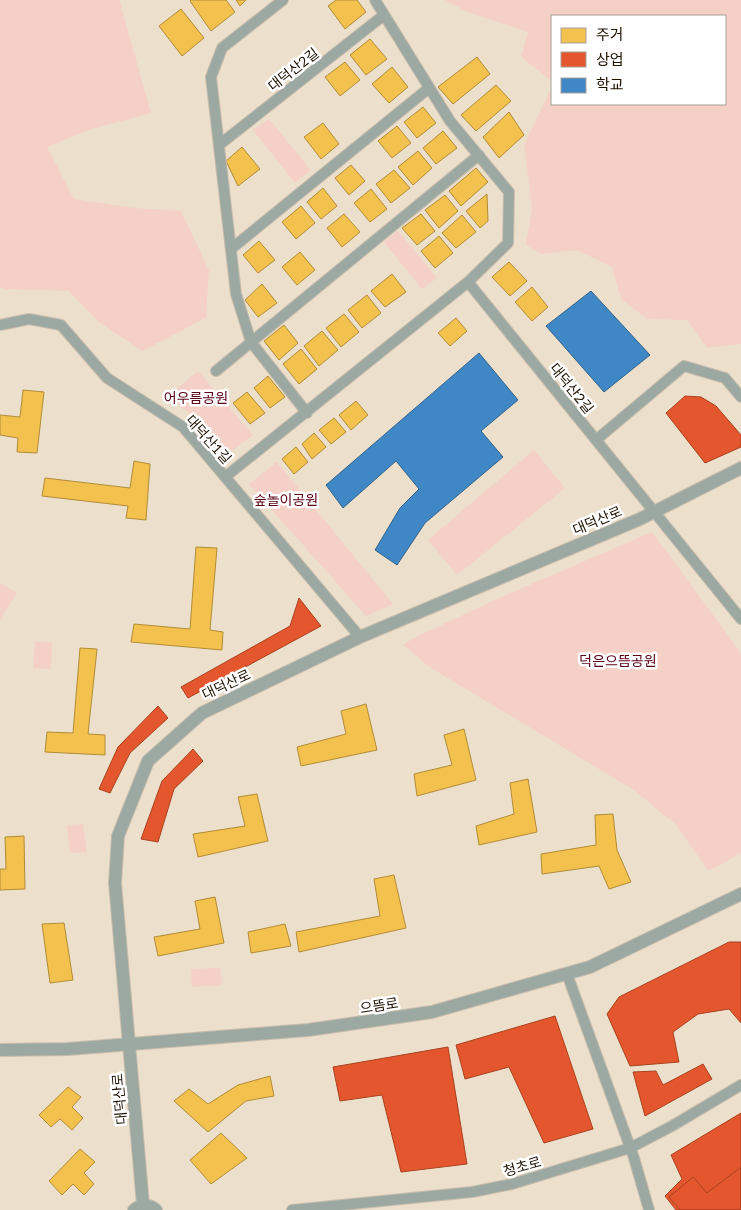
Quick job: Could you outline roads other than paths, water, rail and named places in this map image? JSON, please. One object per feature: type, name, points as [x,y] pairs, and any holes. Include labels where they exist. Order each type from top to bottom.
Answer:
[{"type":"street","points":[[283,0],[222,48],[212,78],[236,294],[250,342],[307,413]]},
{"type":"street","points":[[225,478],[468,282],[508,243],[510,192],[450,120],[375,0]]},
{"type":"street","name":"대덕산2길","points":[[219,145],[384,15]]},
{"type":"street","points":[[231,250],[429,88]]},
{"type":"street","points":[[216,371],[479,155]]},
{"type":"street","name":"대덕산2길","points":[[468,282],[741,619]]},
{"type":"street","name":"대덕산1길","points":[[0,325],[29,319],[61,325],[107,378],[183,427],[360,637]]},
{"type":"street","points":[[596,440],[684,366],[724,378],[741,397]]},
{"type":"street","name":"대덕산로","points":[[139,1208],[129,1045],[116,900],[116,867],[118,836],[148,761],[202,712],[360,637],[654,512],[741,468]]},
{"type":"street","name":"으뜸로","points":[[0,1050],[68,1049],[308,1030],[432,1012],[590,967],[741,894]]},
{"type":"street","points":[[567,974],[630,1148],[649,1210]]},
{"type":"street","name":"청초로","points":[[292,1210],[472,1192],[512,1184],[630,1148],[672,1126],[741,1085]]},
{"type":"street","points":[[139,1208],[148,1206],[156,1210]]},
{"type":"park label","name":"어우름공원","points":[[196,397]]},
{"type":"park label","name":"숲놀이공원","points":[[286,499]]},
{"type":"park label","name":"덕은으뜸공원","points":[[618,660]]}]
